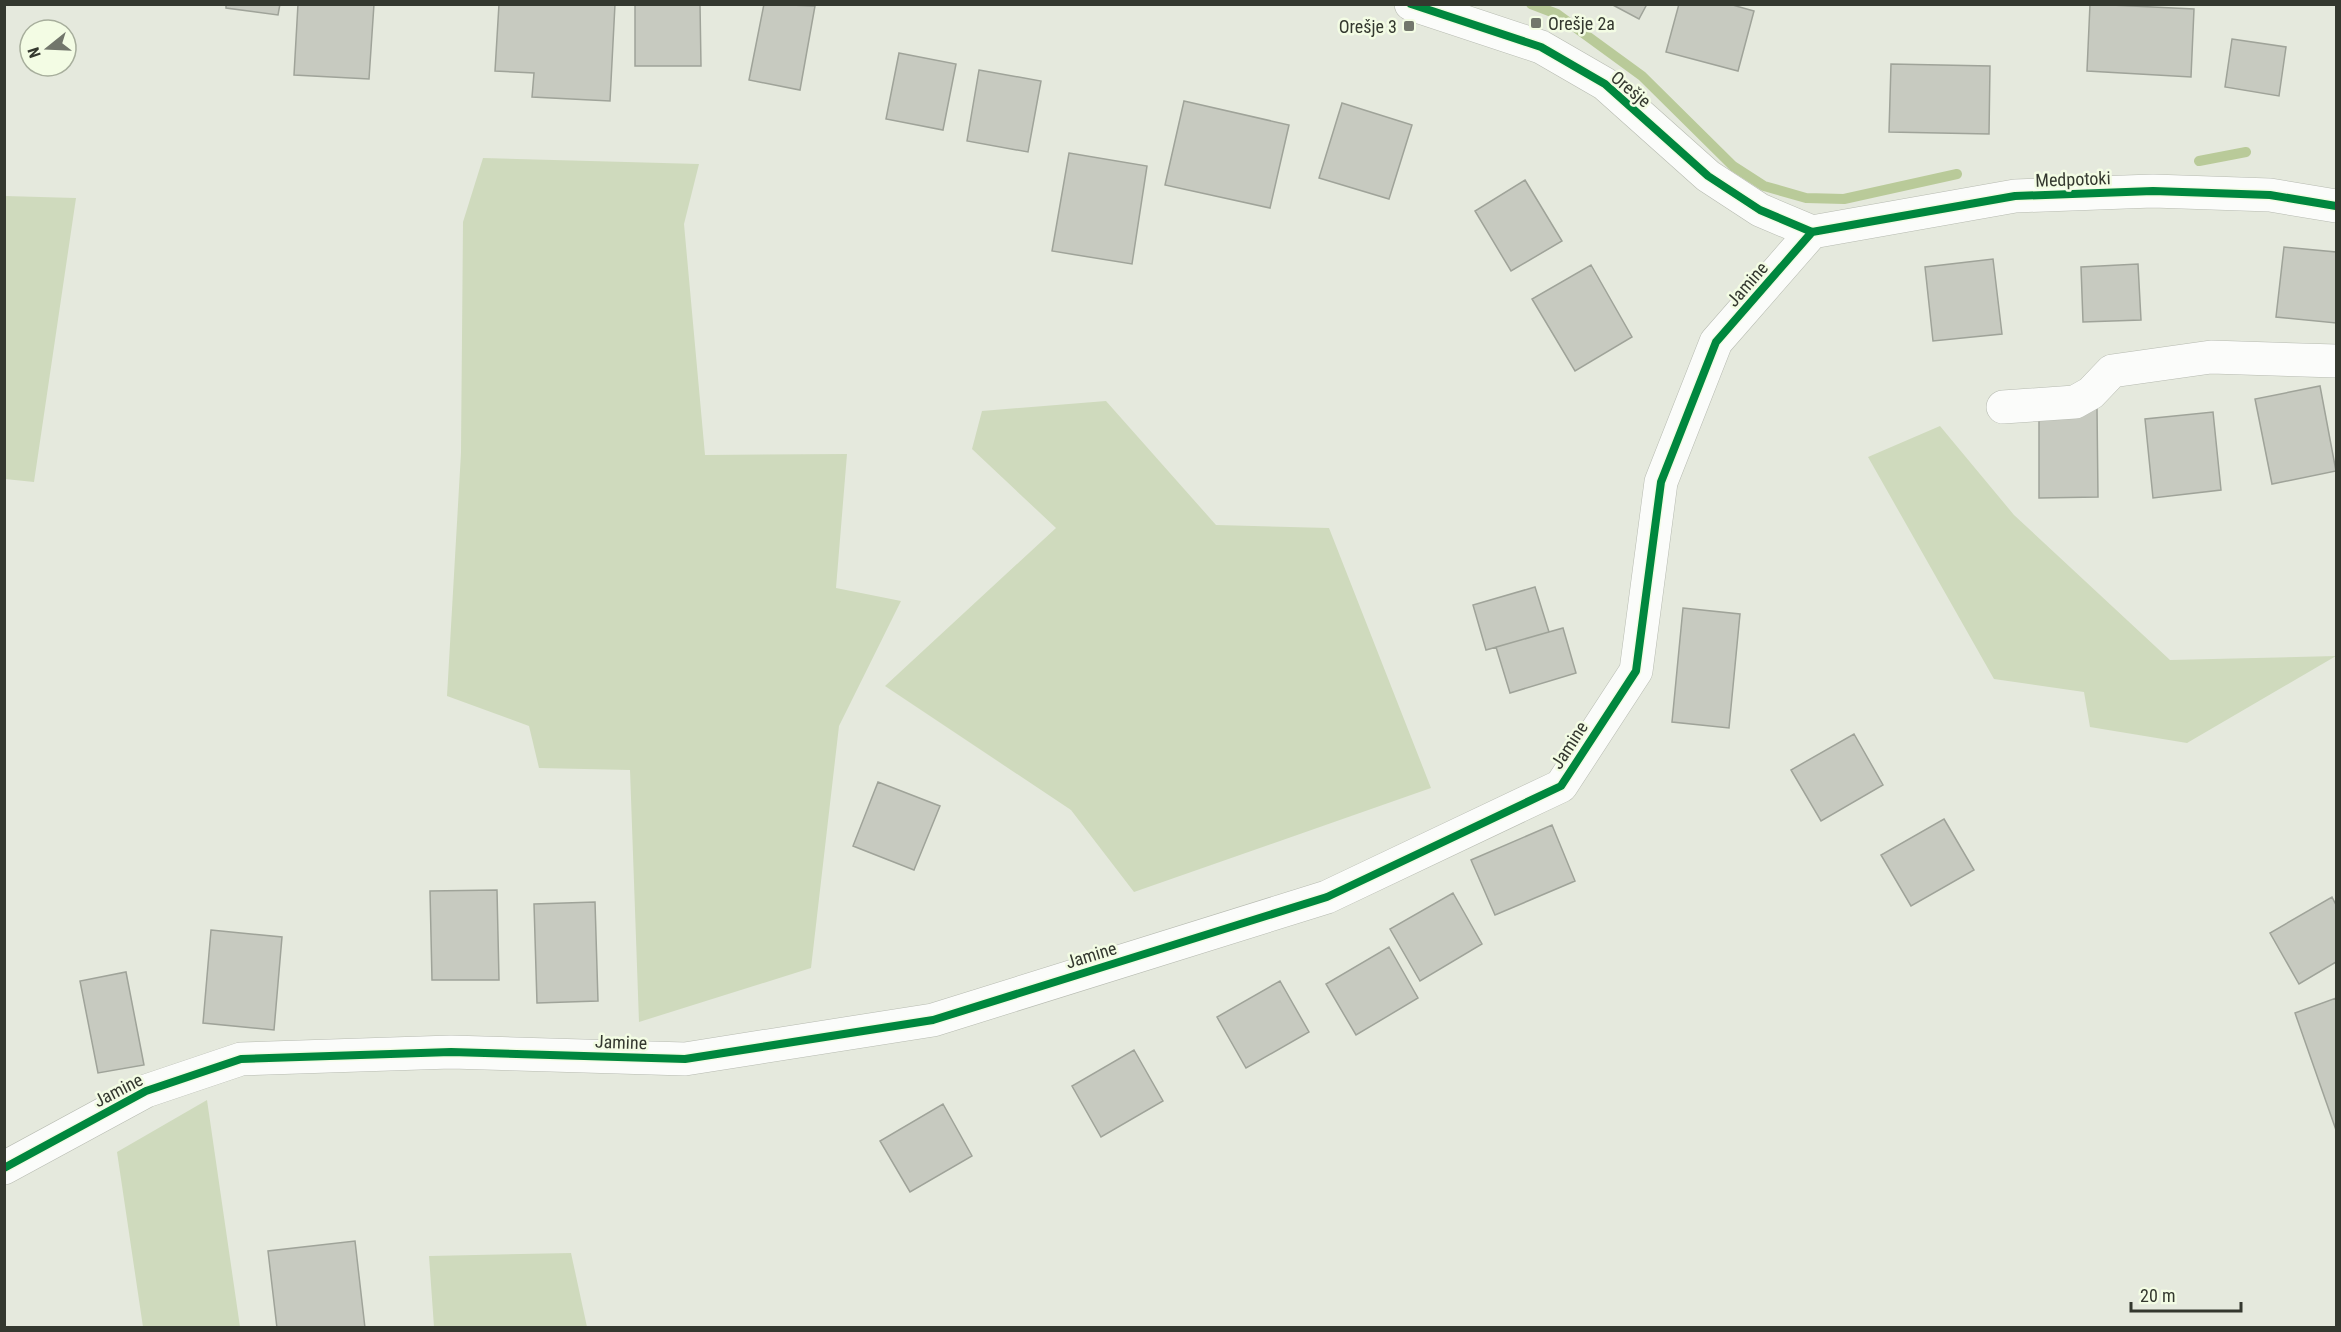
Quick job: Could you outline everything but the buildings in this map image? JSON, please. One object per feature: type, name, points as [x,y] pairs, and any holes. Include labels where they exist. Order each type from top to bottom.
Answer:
[{"type":"street","name":"Orešje","points":[[1411,4],[1541,47],[1605,84],[1708,176],[1760,210],[1812,232]]},
{"type":"street","name":"Medpotoki","points":[[1812,232],[2015,196],[2152,191],[2270,195],[2337,206]]},
{"type":"street","name":"Jamine","points":[[4,1168],[146,1091],[241,1059],[451,1052],[685,1059],[933,1020],[1327,897],[1561,786],[1636,671],[1661,482],[1716,342],[1812,232]]},
{"type":"street","points":[[2003,407],[2075,402],[2091,393],[2112,371],[2211,357],[2337,361]]},
{"type":"green space","points":[[483,158],[699,164],[684,224],[705,455],[847,454],[836,588],[901,601],[839,726],[811,968],[639,1022],[630,770],[539,768],[529,726],[447,696],[461,453],[463,222]]},
{"type":"green space","points":[[5,196],[76,198],[34,482],[5,479]]},
{"type":"green space","points":[[1106,401],[1216,525],[1329,528],[1431,788],[1134,892],[1071,810],[885,686],[1056,528],[972,449],[982,411]]},
{"type":"green space","points":[[1940,426],[2014,515],[2170,660],[2336,656],[2187,743],[2090,727],[2084,692],[1994,679],[1868,457]]},
{"type":"green space","points":[[207,1100],[240,1327],[143,1327],[117,1152]]},
{"type":"green space","points":[[571,1253],[587,1327],[434,1327],[429,1256]]},
{"type":"waterway","name":"Orešje","points":[[1531,4],[1557,14],[1642,76],[1733,166],[1764,186],[1806,198],[1844,199],[1957,174]]},
{"type":"waterway","name":"Orešje","points":[[2199,161],[2246,152]]},
{"type":"cycle path","points":[[1411,4],[1541,47],[1605,84],[1708,176],[1760,210],[1812,232]]},
{"type":"cycle path","points":[[1812,232],[2015,196],[2153,191],[2270,195],[2336,206]]},
{"type":"cycle path","points":[[4,1168],[146,1091],[241,1059],[451,1052],[685,1059],[933,1020],[1327,897],[1561,786],[1636,671],[1661,482],[1716,342],[1812,232]]},
{"type":"place","name":"Orešje 2a","points":[[1536,23]]},
{"type":"place","name":"Orešje 3","points":[[1409,26]]}]
